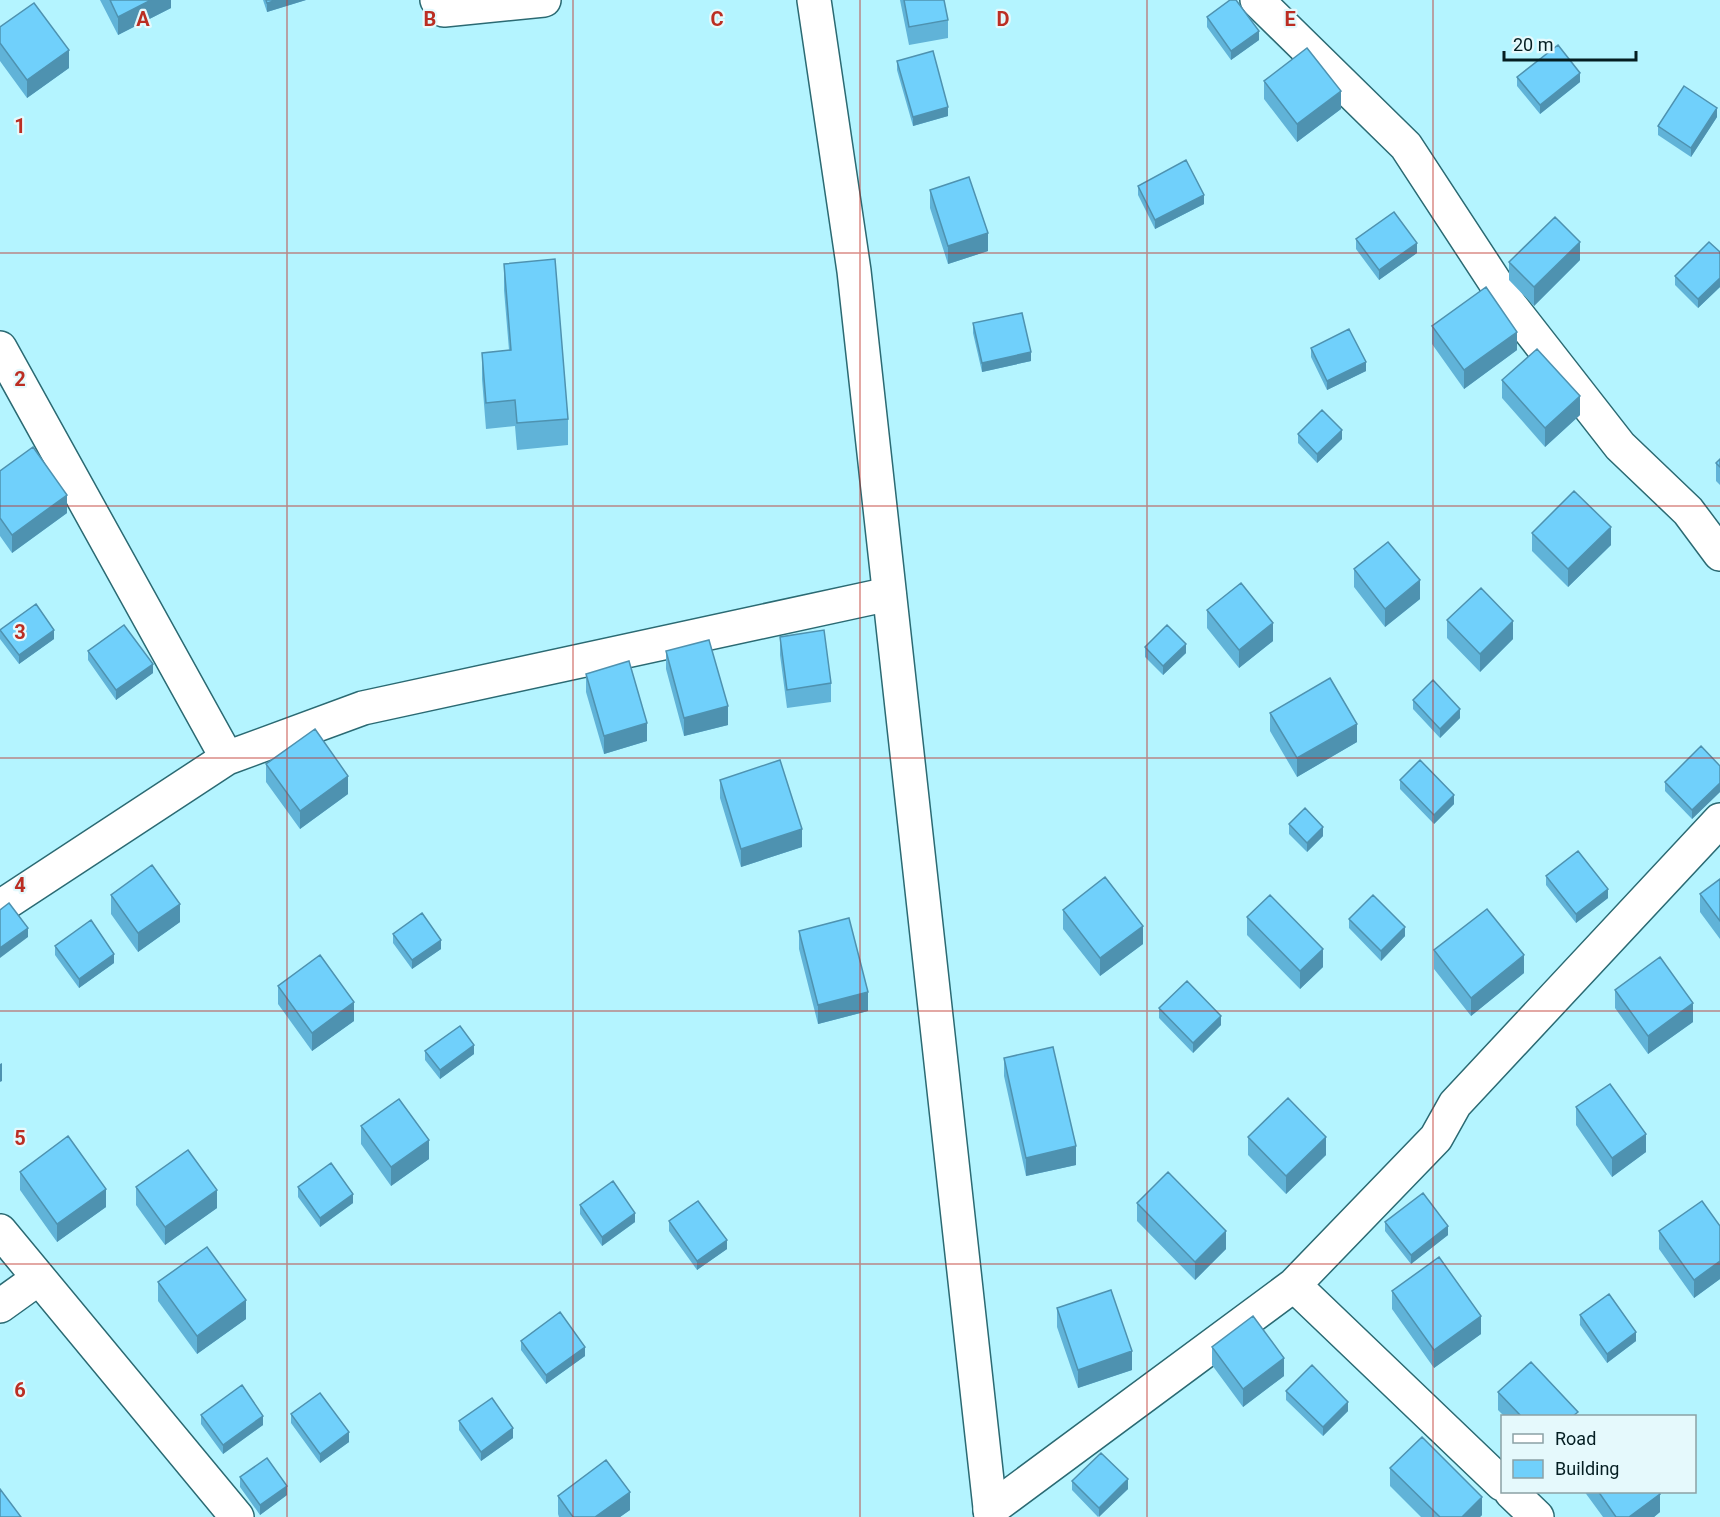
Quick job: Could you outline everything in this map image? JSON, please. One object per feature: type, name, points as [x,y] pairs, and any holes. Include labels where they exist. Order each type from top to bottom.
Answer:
[{"type":"street","points":[[438,0],[444,10],[544,0]]},
{"type":"street","points":[[814,0],[854,271],[991,1514]]},
{"type":"street","points":[[1257,0],[1406,146],[1510,305],[1620,446],[1688,511],[1720,554]]},
{"type":"street","points":[[0,348],[227,758]]},
{"type":"street","points":[[0,907],[227,758],[363,708],[889,594]]},
{"type":"street","points":[[991,1514],[1294,1285],[1436,1138],[1455,1104],[1720,820]]},
{"type":"street","points":[[0,1231],[237,1517]]},
{"type":"street","points":[[0,1306],[39,1278]]},
{"type":"street","points":[[1294,1285],[1501,1482]]},
{"type":"street","points":[[1513,1493],[1537,1517]]},
{"type":"building","points":[[110,0],[151,0],[118,17]]},
{"type":"building","points":[[904,0],[944,0],[948,20],[909,27]]},
{"type":"building","points":[[1230,0],[1236,0],[1259,31],[1231,51],[1207,17]]},
{"type":"building","points":[[34,3],[69,50],[27,80],[0,43],[0,27]]},
{"type":"building","points":[[1558,45],[1580,73],[1540,105],[1517,77]]},
{"type":"building","points":[[1307,48],[1341,91],[1297,124],[1264,81]]},
{"type":"building","points":[[933,51],[948,107],[913,117],[897,61]]},
{"type":"building","points":[[1684,86],[1717,108],[1691,148],[1658,126]]},
{"type":"building","points":[[1186,160],[1204,195],[1155,220],[1138,186]]},
{"type":"building","points":[[969,177],[988,233],[948,246],[930,190]]},
{"type":"building","points":[[1394,212],[1417,243],[1379,270],[1356,239]]},
{"type":"building","points":[[1555,217],[1580,242],[1534,287],[1509,262]]},
{"type":"building","points":[[1709,242],[1720,252],[1720,278],[1698,299],[1675,276]]},
{"type":"building","points":[[555,259],[568,419],[517,423],[515,400],[486,403],[482,353],[511,350],[504,264]]},
{"type":"building","points":[[1486,287],[1517,332],[1464,370],[1432,326]]},
{"type":"building","points":[[1022,313],[1031,352],[982,363],[973,323]]},
{"type":"building","points":[[1349,329],[1366,362],[1327,381],[1311,348]]},
{"type":"building","points":[[1537,349],[1580,396],[1545,428],[1502,380]]},
{"type":"building","points":[[1322,410],[1342,430],[1317,454],[1298,434]]},
{"type":"building","points":[[33,447],[67,495],[12,535],[0,518],[0,471]]},
{"type":"building","points":[[1574,491],[1611,527],[1568,569],[1532,533]]},
{"type":"building","points":[[1388,542],[1420,580],[1385,609],[1354,569]]},
{"type":"building","points":[[1241,583],[1273,623],[1239,650],[1207,610]]},
{"type":"building","points":[[1481,588],[1513,621],[1480,654],[1447,620]]},
{"type":"building","points":[[36,604],[54,630],[19,655],[0,630]]},
{"type":"building","points":[[124,625],[153,664],[116,690],[88,651]]},
{"type":"building","points":[[1167,625],[1186,644],[1163,666],[1145,647]]},
{"type":"building","points":[[824,630],[831,683],[787,690],[780,637]]},
{"type":"building","points":[[709,640],[728,706],[684,718],[666,651]]},
{"type":"building","points":[[629,661],[647,723],[604,736],[586,674]]},
{"type":"building","points":[[1330,678],[1357,724],[1297,758],[1270,713]]},
{"type":"building","points":[[1433,680],[1460,709],[1440,729],[1413,700]]},
{"type":"building","points":[[315,729],[348,776],[300,811],[266,764]]},
{"type":"building","points":[[1701,746],[1720,766],[1720,783],[1692,810],[1665,782]]},
{"type":"building","points":[[780,760],[802,829],[741,849],[720,780]]},
{"type":"building","points":[[1420,760],[1454,795],[1434,815],[1400,780]]},
{"type":"building","points":[[1305,808],[1323,827],[1307,843],[1289,824]]},
{"type":"building","points":[[1578,851],[1608,889],[1576,914],[1546,876]]},
{"type":"building","points":[[152,865],[180,904],[138,933],[111,895]]},
{"type":"building","points":[[1105,877],[1143,926],[1100,958],[1063,910]]},
{"type":"building","points":[[1720,879],[1720,921],[1700,894]]},
{"type":"building","points":[[1270,895],[1323,949],[1300,971],[1247,917]]},
{"type":"building","points":[[1373,895],[1405,927],[1381,951],[1349,919]]},
{"type":"building","points":[[9,903],[28,928],[0,948],[0,910]]},
{"type":"building","points":[[1487,909],[1524,955],[1471,998],[1434,950]]},
{"type":"building","points":[[422,913],[441,940],[412,960],[393,934]]},
{"type":"building","points":[[849,918],[868,992],[818,1005],[799,931]]},
{"type":"building","points":[[91,920],[114,954],[79,979],[55,946]]},
{"type":"building","points":[[320,955],[354,1002],[312,1033],[278,986]]},
{"type":"building","points":[[1660,957],[1693,1003],[1648,1036],[1615,990]]},
{"type":"building","points":[[1187,981],[1221,1016],[1193,1043],[1159,1008]]},
{"type":"building","points":[[460,1026],[474,1045],[440,1070],[425,1051]]},
{"type":"building","points":[[1053,1047],[1076,1146],[1026,1158],[1004,1058]]},
{"type":"building","points":[[1610,1084],[1646,1134],[1612,1158],[1576,1107]]},
{"type":"building","points":[[1288,1098],[1326,1137],[1286,1176],[1248,1137]]},
{"type":"building","points":[[399,1099],[429,1140],[391,1167],[361,1126]]},
{"type":"building","points":[[68,1136],[106,1189],[57,1224],[20,1172]]},
{"type":"building","points":[[188,1150],[217,1190],[165,1227],[136,1187]]},
{"type":"building","points":[[331,1163],[353,1194],[320,1218],[298,1187]]},
{"type":"building","points":[[1168,1172],[1226,1231],[1195,1262],[1137,1203]]},
{"type":"building","points":[[613,1181],[635,1213],[602,1237],[580,1205]]},
{"type":"building","points":[[1423,1193],[1448,1226],[1411,1255],[1385,1222]]},
{"type":"building","points":[[698,1201],[727,1240],[697,1261],[669,1221]]},
{"type":"building","points":[[1702,1201],[1720,1226],[1720,1261],[1694,1280],[1659,1231]]},
{"type":"building","points":[[207,1247],[246,1300],[197,1336],[158,1282]]},
{"type":"building","points":[[1439,1257],[1481,1316],[1434,1350],[1392,1291]]},
{"type":"building","points":[[1111,1290],[1132,1351],[1078,1370],[1057,1308]]},
{"type":"building","points":[[1609,1294],[1636,1332],[1607,1354],[1580,1315]]},
{"type":"building","points":[[560,1312],[585,1347],[546,1375],[521,1341]]},
{"type":"building","points":[[1253,1316],[1284,1358],[1243,1389],[1212,1347]]},
{"type":"building","points":[[1531,1362],[1578,1412],[1574,1415],[1520,1415],[1498,1392]]},
{"type":"building","points":[[1312,1365],[1348,1402],[1323,1427],[1286,1391]]},
{"type":"building","points":[[242,1385],[263,1416],[223,1445],[201,1415]]},
{"type":"building","points":[[320,1393],[349,1432],[320,1454],[291,1414]]},
{"type":"building","points":[[492,1398],[513,1428],[481,1452],[459,1421]]},
{"type":"building","points":[[1422,1437],[1482,1497],[1462,1517],[1440,1517],[1390,1468]]},
{"type":"building","points":[[1101,1453],[1128,1479],[1099,1508],[1072,1481]]},
{"type":"building","points":[[267,1458],[287,1486],[260,1505],[240,1477]]},
{"type":"building","points":[[606,1460],[630,1492],[595,1517],[573,1517],[558,1496]]},
{"type":"building","points":[[0,1489],[21,1517],[0,1517]]},
{"type":"building","points":[[1599,1493],[1660,1494],[1629,1517],[1616,1517]]}]
